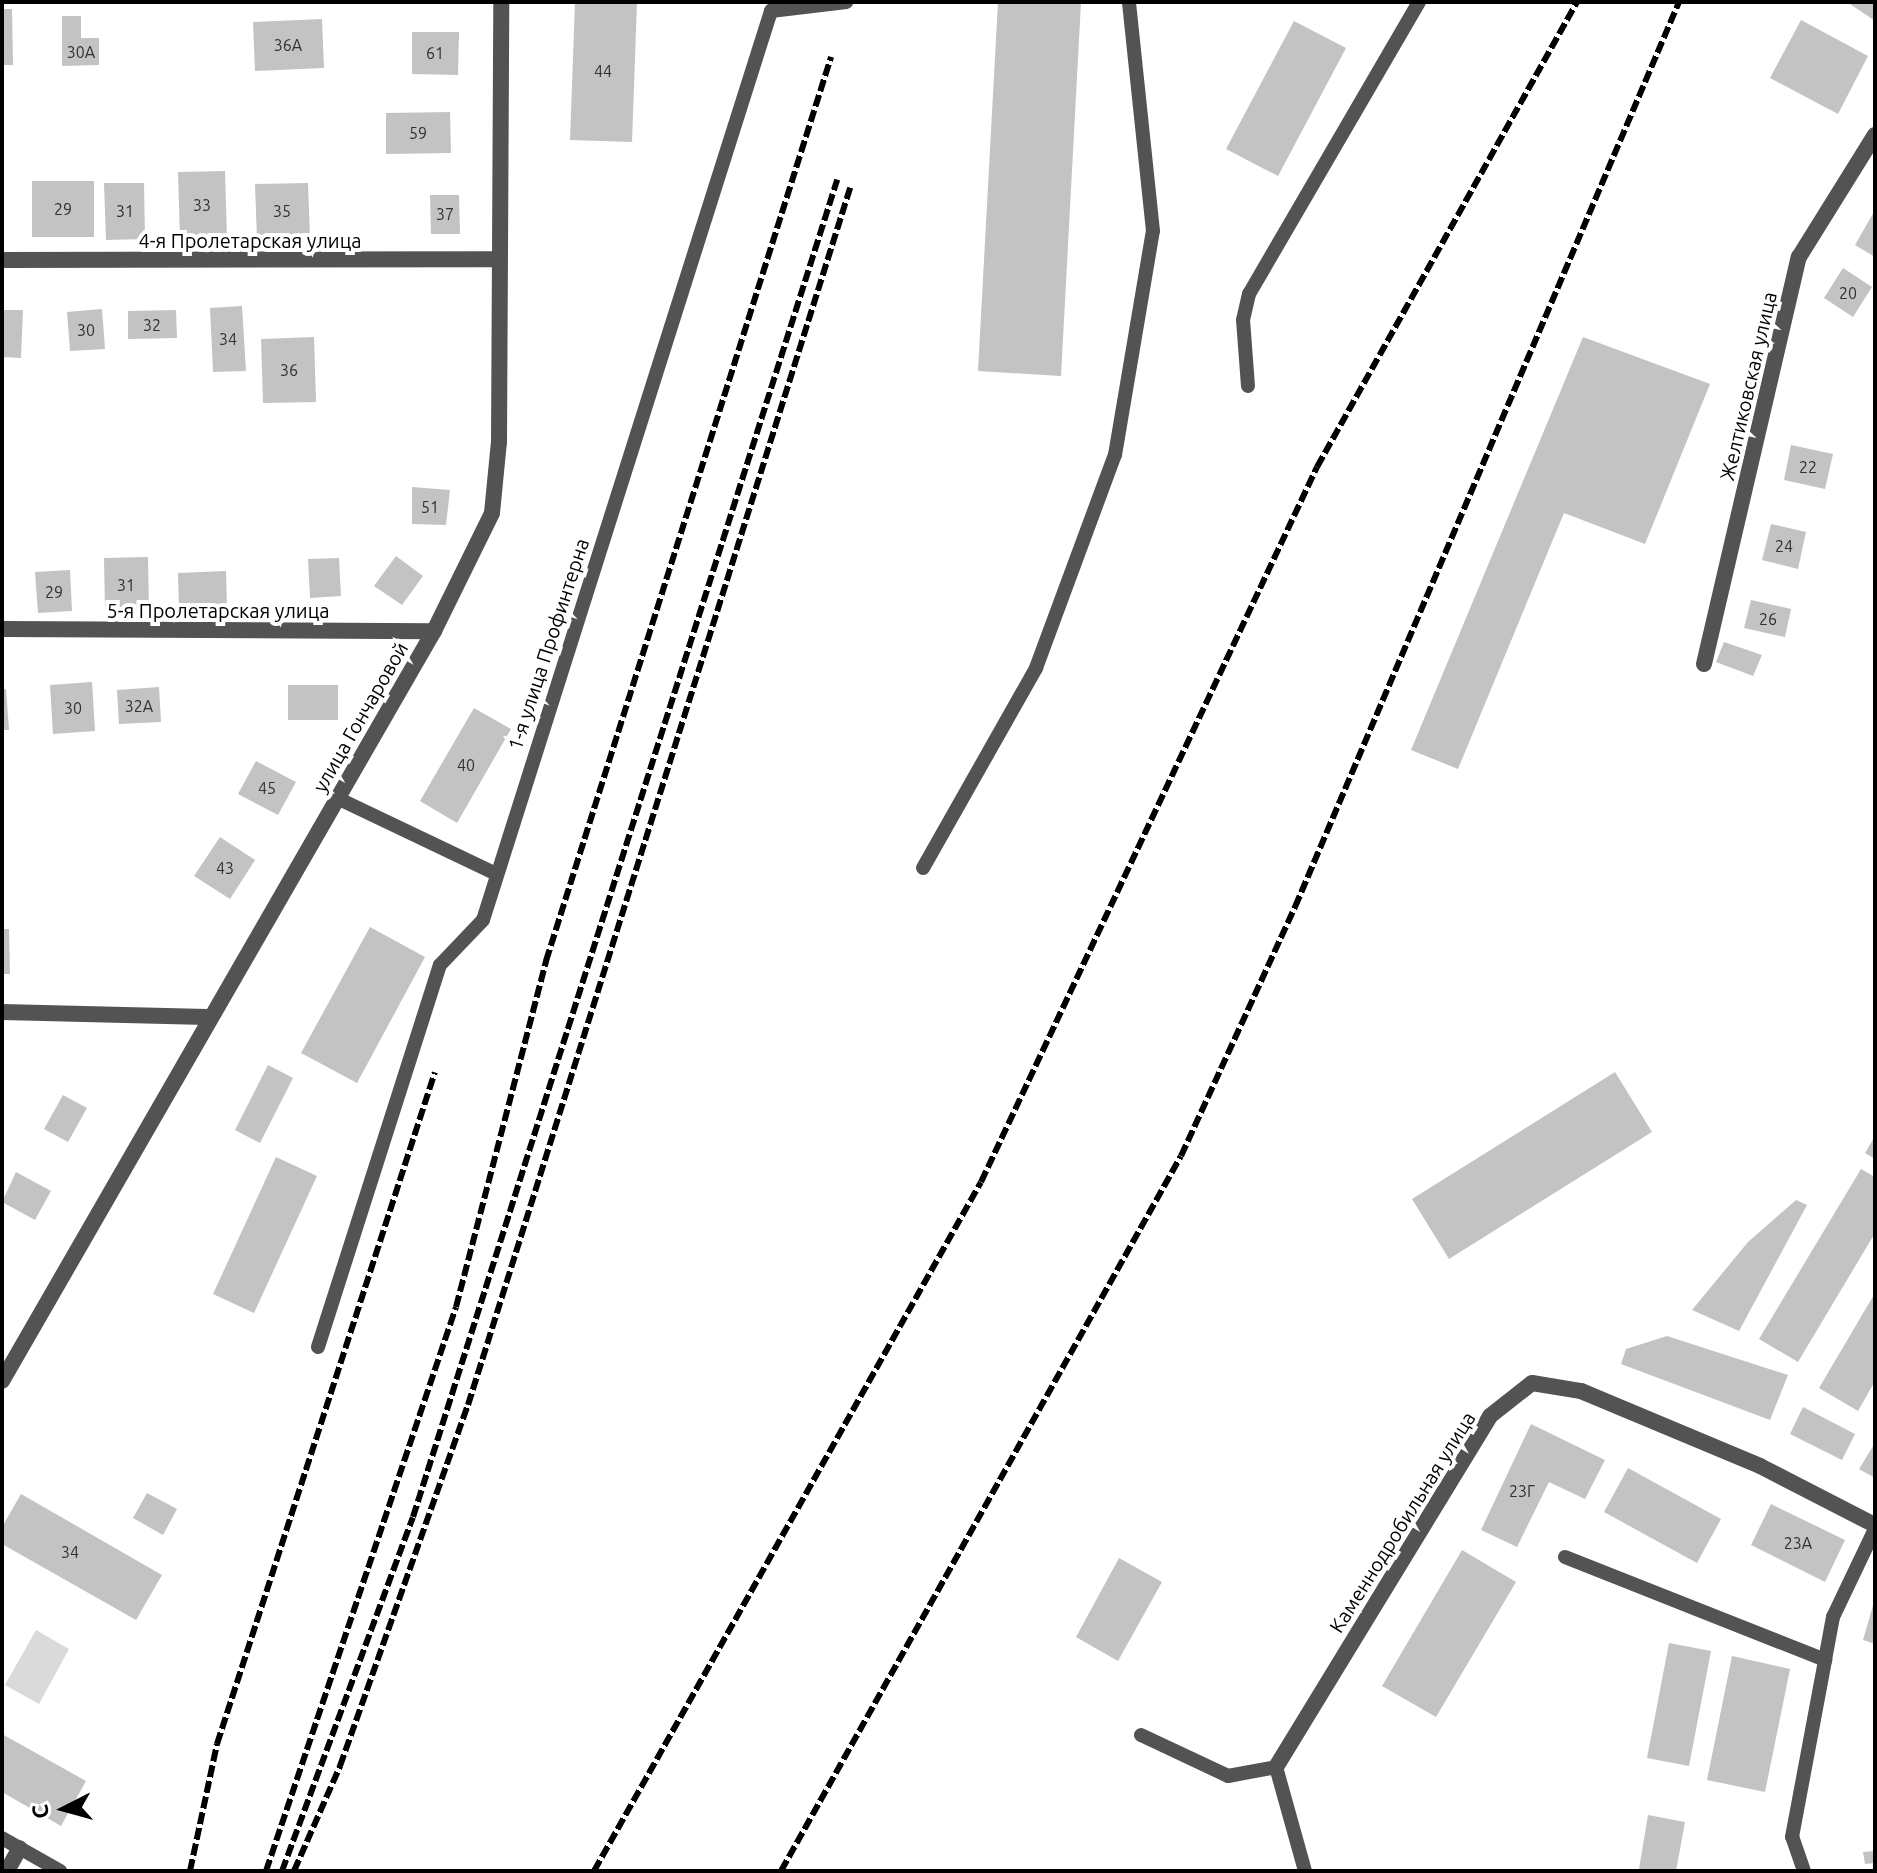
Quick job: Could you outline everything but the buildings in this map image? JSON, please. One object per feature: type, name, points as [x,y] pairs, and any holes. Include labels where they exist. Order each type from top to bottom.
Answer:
[{"type":"street","name":"улица Гончаровой","points":[[2,1381],[207,1017],[434,631],[492,513],[501,2]]},
{"type":"street","name":"Желтиковская улица","points":[[1704,664],[1799,257],[1875,135]]},
{"type":"street","name":"4-я Пролетарская улица","points":[[2,260],[497,259]]},
{"type":"street","name":"5-я Пролетарская улица","points":[[2,629],[434,631]]},
{"type":"street","points":[[2,1012],[207,1017]]},
{"type":"street","name":"Каменнодробильная улица","points":[[1276,1767],[1490,1416],[1532,1383],[1595,1397],[1760,1466],[1875,1527]]},
{"type":"street","points":[[7,1871],[20,1848]]},
{"type":"lane","name":"1-я улица Профинтерна","points":[[318,1347],[440,965],[483,920],[771,11],[846,2]]},
{"type":"lane","points":[[923,868],[1036,668],[1115,455],[1153,231],[1129,2]]},
{"type":"lane","points":[[1248,386],[1243,320],[1249,294],[1419,2]]},
{"type":"lane","points":[[337,798],[496,874]]},
{"type":"lane","points":[[1804,1871],[1792,1837],[1833,1617],[1875,1527]]},
{"type":"lane","points":[[1565,1557],[1825,1660]]},
{"type":"lane","points":[[1141,1735],[1228,1776],[1276,1767],[1305,1871]]},
{"type":"lane","points":[[2,1838],[60,1871]]},
{"type":"shaded area","points":[[36,1630],[69,1649],[39,1704],[5,1685]]},
{"type":"railway","points":[[594,1871],[981,1182],[1317,467],[1577,2]]},
{"type":"railway","points":[[781,1871],[1181,1156],[1295,907],[1679,2]]},
{"type":"railway","points":[[266,1871],[456,1307],[546,961],[831,57]]},
{"type":"railway","points":[[282,1871],[413,1517],[837,180]]},
{"type":"railway","points":[[294,1871],[340,1766],[468,1405],[850,188]]},
{"type":"railway","points":[[190,1871],[217,1744],[435,1072]]}]
